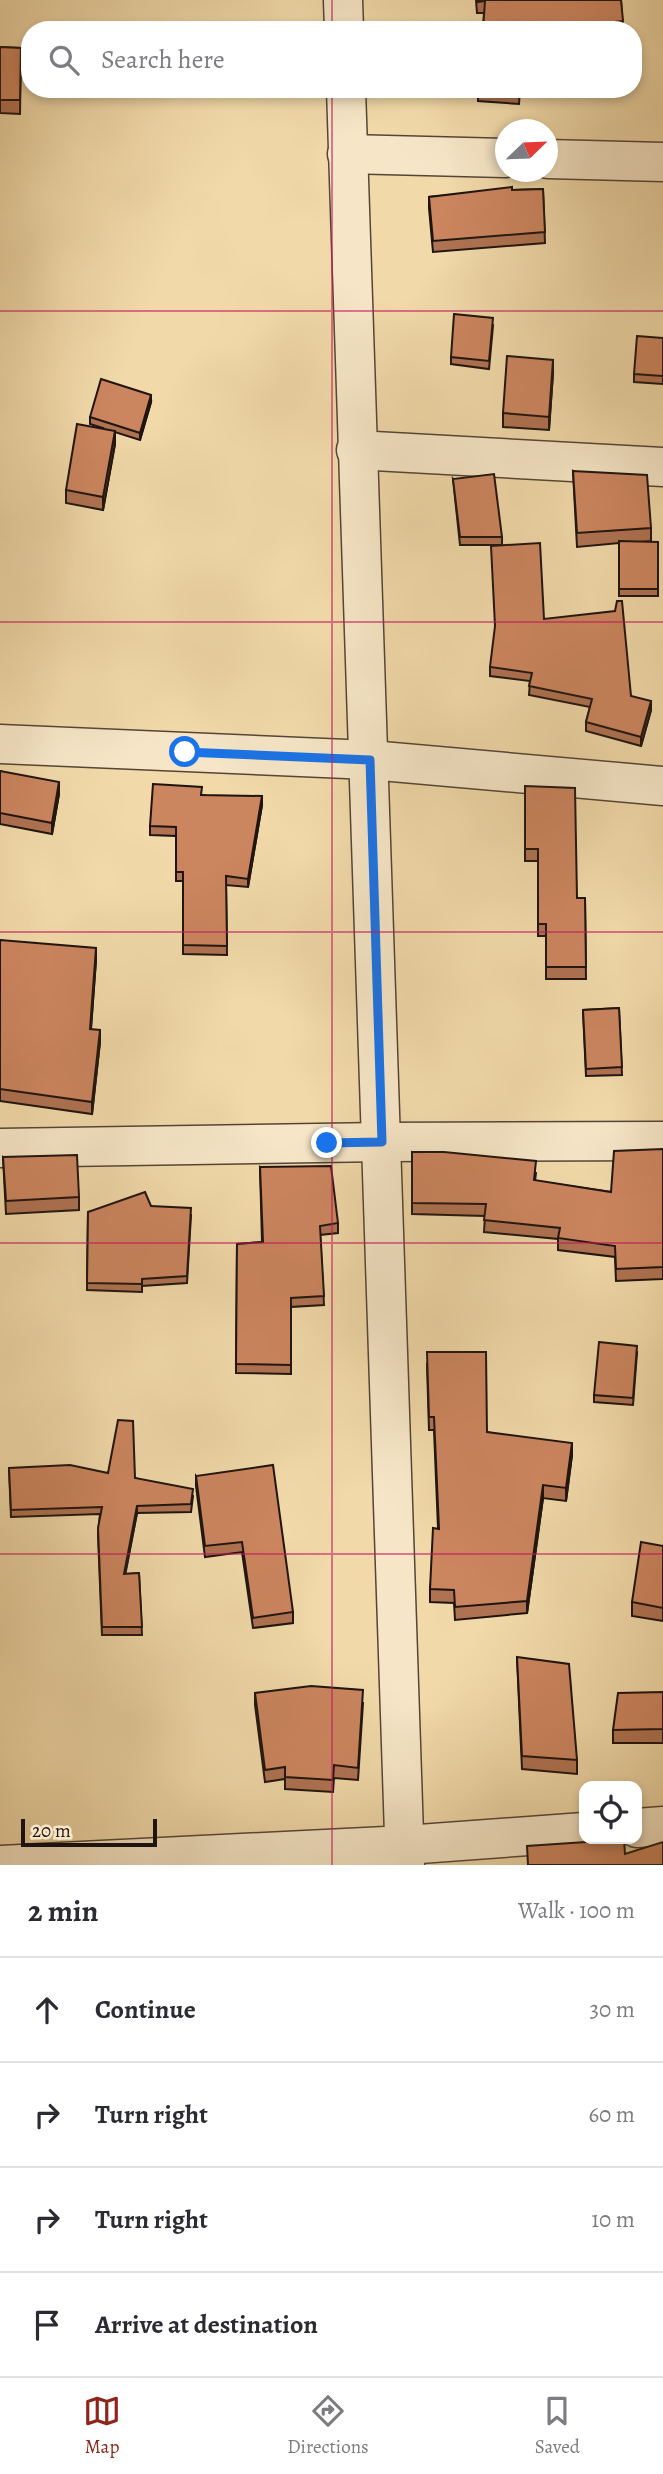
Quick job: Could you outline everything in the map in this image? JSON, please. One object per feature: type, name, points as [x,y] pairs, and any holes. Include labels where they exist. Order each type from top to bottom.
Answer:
[{"type":"street","points":[[343,0],[344,21]]},
{"type":"street","points":[[346,98],[356,450],[370,760],[406,1855]]},
{"type":"street","points":[[347,154],[495,158]]},
{"type":"street","points":[[558,159],[663,162]]},
{"type":"street","points":[[356,450],[663,467]]},
{"type":"street","points":[[0,744],[370,760],[663,786]]},
{"type":"street","points":[[0,1148],[382,1142],[663,1142]]},
{"type":"street","points":[[642,1828],[663,1826]]},
{"type":"street","points":[[0,1865],[406,1855],[579,1833]]},
{"type":"building","points":[[477,0],[621,0],[623,21],[484,21],[485,1]]},
{"type":"building","points":[[0,47],[21,48],[20,100],[0,100]]},
{"type":"building","points":[[512,187],[512,190],[543,189],[545,232],[433,241],[429,197]]},
{"type":"building","points":[[454,314],[493,318],[489,361],[451,357]]},
{"type":"building","points":[[637,336],[663,338],[663,376],[634,374]]},
{"type":"building","points":[[507,356],[553,360],[549,417],[503,413]]},
{"type":"building","points":[[101,379],[151,395],[140,433],[90,417]]},
{"type":"building","points":[[77,424],[115,431],[103,497],[66,490]]},
{"type":"building","points":[[573,471],[647,475],[651,528],[577,533]]},
{"type":"building","points":[[494,474],[502,537],[460,537],[453,479]]},
{"type":"building","points":[[619,541],[658,542],[658,589],[619,589]]},
{"type":"building","points":[[540,543],[544,619],[615,611],[617,601],[622,601],[631,696],[651,701],[641,737],[586,722],[592,699],[529,686],[532,673],[490,667],[495,626],[491,546]]},
{"type":"building","points":[[0,771],[59,782],[52,823],[0,813]]},
{"type":"building","points":[[153,784],[202,787],[201,795],[262,796],[248,879],[226,876],[227,946],[183,945],[183,872],[176,872],[176,827],[150,826]]},
{"type":"building","points":[[525,786],[575,788],[577,898],[585,898],[586,967],[546,967],[546,924],[538,924],[538,849],[525,849]]},
{"type":"building","points":[[0,940],[96,948],[90,1029],[100,1030],[92,1102],[0,1089]]},
{"type":"building","points":[[619,1008],[622,1067],[586,1069],[583,1010]]},
{"type":"building","points":[[663,1149],[663,1267],[616,1269],[615,1246],[558,1238],[560,1228],[484,1220],[486,1204],[412,1203],[412,1152],[444,1152],[536,1161],[534,1180],[611,1192],[614,1151]]},
{"type":"building","points":[[77,1155],[79,1197],[6,1201],[3,1157]]},
{"type":"building","points":[[331,1166],[338,1223],[320,1226],[324,1296],[291,1298],[291,1365],[236,1364],[237,1244],[263,1242],[260,1167]]},
{"type":"building","points":[[145,1192],[151,1206],[191,1208],[187,1276],[142,1279],[142,1284],[87,1283],[88,1212]]},
{"type":"building","points":[[599,1342],[637,1346],[633,1398],[594,1395]]},
{"type":"building","points":[[427,1352],[486,1352],[487,1432],[572,1443],[566,1488],[543,1485],[527,1601],[455,1607],[454,1590],[430,1589],[433,1528],[439,1529],[434,1417],[429,1417]]},
{"type":"building","points":[[118,1420],[133,1421],[135,1478],[193,1489],[191,1504],[137,1506],[124,1574],[139,1573],[142,1627],[102,1627],[98,1528],[102,1507],[11,1510],[9,1468],[70,1465],[108,1473]]},
{"type":"building","points":[[273,1465],[293,1612],[253,1618],[242,1542],[205,1546],[196,1476]]},
{"type":"building","points":[[641,1542],[663,1546],[663,1608],[632,1602]]},
{"type":"building","points":[[517,1657],[569,1664],[577,1760],[522,1756]]},
{"type":"building","points":[[311,1686],[363,1690],[358,1768],[334,1765],[333,1780],[285,1777],[285,1767],[265,1770],[255,1693]]},
{"type":"building","points":[[663,1692],[663,1729],[613,1730],[618,1693]]},
{"type":"building","points":[[579,1842],[624,1844],[625,1854],[663,1842],[663,1865],[528,1865],[527,1846]]},
{"type":"route","points":[[185,752],[370,760],[382,1142],[327,1143]]}]
